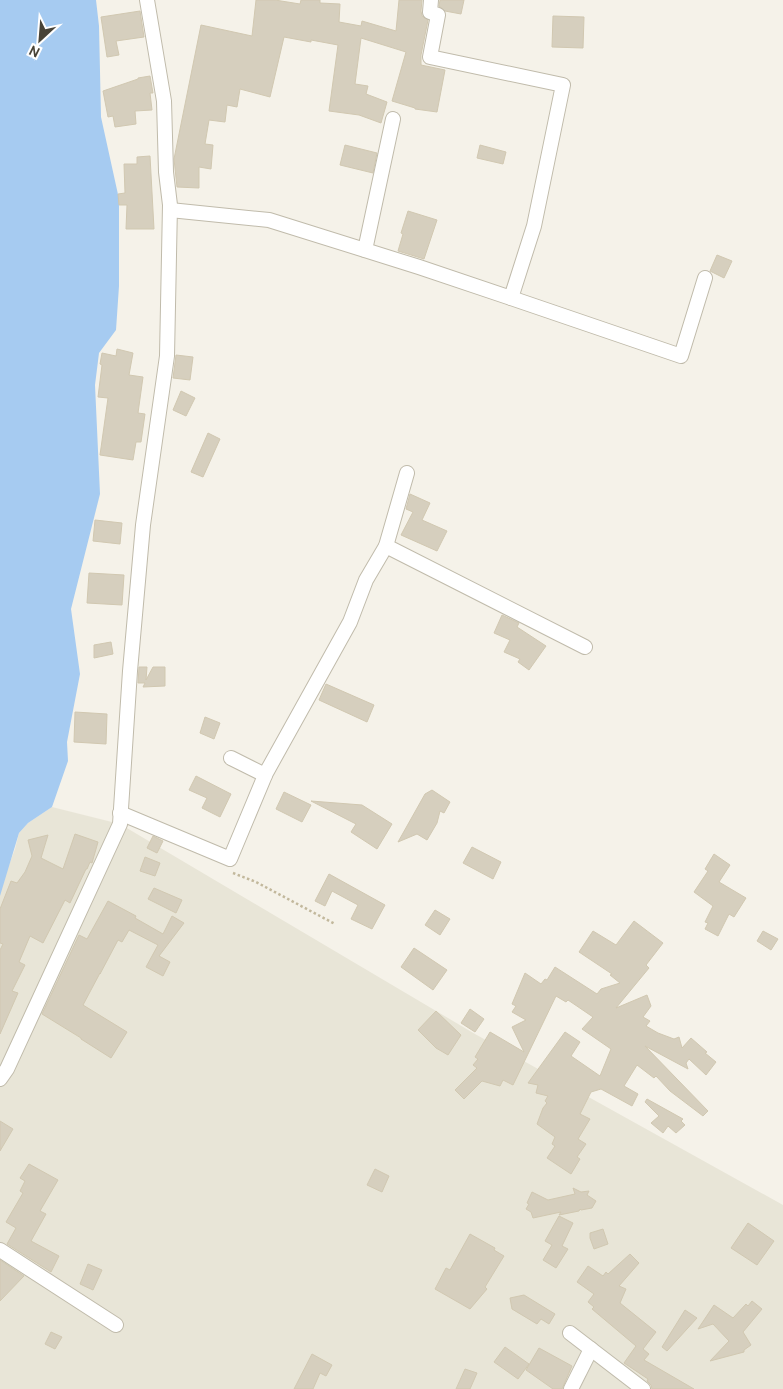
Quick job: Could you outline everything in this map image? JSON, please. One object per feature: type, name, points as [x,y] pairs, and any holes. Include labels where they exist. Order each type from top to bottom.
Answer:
[{"type":"street","points":[[0,1079],[11,1060],[120,824],[130,671],[143,526],[166,356],[170,210],[166,172],[164,101],[147,0]]},
{"type":"street","points":[[430,0],[430,12],[438,15],[430,57],[563,85],[534,226],[511,298]]},
{"type":"street","points":[[365,250],[393,119]]},
{"type":"street","points":[[170,210],[268,220],[419,267],[681,356],[705,278]]},
{"type":"street","points":[[120,813],[230,858],[265,775],[350,622],[366,580],[386,546],[407,474]]},
{"type":"street","points":[[386,546],[585,647]]},
{"type":"street","points":[[231,758],[265,775]]},
{"type":"street","points":[[0,1250],[116,1325]]},
{"type":"street","points":[[570,1333],[643,1389]]},
{"type":"street","points":[[571,1389],[591,1348]]},
{"type":"path","points":[[230,858],[223,870],[256,882],[335,924]]},
{"type":"shaded area","points":[[52,807],[120,824],[475,1034],[783,1205],[783,1389],[0,1389],[0,889],[19,833],[28,823]]},
{"type":"water","points":[[0,0],[96,0],[99,26],[101,117],[119,199],[119,286],[116,330],[99,353],[95,385],[100,494],[71,609],[80,674],[67,742],[68,761],[52,807],[28,823],[19,833],[0,896]]},
{"type":"building","points":[[256,0],[275,0],[300,4],[301,0],[320,0],[320,3],[340,4],[339,22],[361,26],[362,21],[396,31],[399,0],[422,0],[422,16],[428,20],[421,55],[421,65],[445,70],[437,112],[415,109],[392,101],[406,52],[361,38],[355,84],[368,86],[366,94],[387,102],[381,123],[359,115],[329,111],[338,45],[284,37],[270,97],[240,89],[237,107],[227,105],[225,122],[209,120],[205,144],[213,145],[211,169],[199,167],[199,188],[177,187],[174,159],[201,25],[252,36]]},
{"type":"building","points":[[440,0],[464,0],[461,14],[445,11],[439,6]]},
{"type":"building","points":[[140,11],[144,37],[116,41],[119,55],[107,57],[101,17]]},
{"type":"building","points":[[553,16],[584,17],[583,48],[552,47]]},
{"type":"building","points":[[150,76],[153,93],[150,93],[152,110],[135,111],[136,124],[115,127],[113,116],[108,117],[103,91],[138,78]]},
{"type":"building","points":[[345,145],[377,153],[373,173],[340,165]]},
{"type":"building","points":[[480,145],[506,152],[503,164],[477,158]]},
{"type":"building","points":[[150,156],[154,229],[126,229],[127,205],[119,205],[118,194],[125,193],[124,164],[137,164],[137,157]]},
{"type":"building","points":[[408,211],[437,220],[424,259],[398,251]]},
{"type":"building","points":[[717,255],[732,261],[724,278],[710,271]]},
{"type":"building","points":[[117,349],[133,353],[129,375],[143,377],[138,413],[145,414],[141,442],[136,442],[133,460],[100,455],[108,398],[98,397],[102,365],[100,364],[102,353],[116,356]]},
{"type":"building","points":[[176,355],[193,357],[190,380],[173,378]]},
{"type":"building","points":[[181,391],[195,398],[186,416],[173,410]]},
{"type":"building","points":[[208,433],[220,439],[203,477],[191,472]]},
{"type":"building","points":[[410,494],[430,503],[422,520],[447,531],[437,551],[401,535],[413,512],[406,509]]},
{"type":"building","points":[[95,520],[122,523],[120,544],[93,541]]},
{"type":"building","points":[[89,573],[124,575],[122,605],[87,603]]},
{"type":"building","points":[[502,615],[519,623],[517,627],[546,646],[529,670],[518,662],[520,659],[504,652],[510,640],[494,633]]},
{"type":"building","points":[[111,642],[113,654],[94,658],[94,645]]},
{"type":"building","points":[[139,667],[147,667],[146,680],[153,667],[165,667],[165,686],[143,687],[145,683],[138,683]]},
{"type":"building","points":[[326,684],[374,705],[367,722],[319,700]]},
{"type":"building","points":[[75,712],[107,714],[106,744],[74,742]]},
{"type":"building","points":[[205,717],[220,723],[214,739],[200,733]]},
{"type":"building","points":[[196,776],[231,794],[220,817],[202,808],[207,798],[189,790]]},
{"type":"building","points":[[432,790],[450,802],[444,813],[440,811],[437,823],[427,840],[417,834],[398,842],[425,794]]},
{"type":"building","points":[[284,792],[311,805],[302,822],[276,809]]},
{"type":"building","points":[[311,801],[362,805],[392,824],[377,849],[351,832],[356,824]]},
{"type":"building","points":[[75,834],[98,842],[92,863],[90,862],[86,869],[70,903],[65,900],[43,943],[30,936],[19,962],[25,965],[12,991],[18,993],[0,1034],[0,950],[3,944],[0,943],[0,909],[11,881],[17,883],[25,872],[32,856],[28,840],[48,835],[41,858],[63,869]]},
{"type":"building","points":[[153,836],[163,841],[157,853],[147,848]]},
{"type":"building","points":[[472,847],[501,862],[493,879],[463,863]]},
{"type":"building","points":[[714,854],[730,865],[719,882],[746,898],[734,917],[729,914],[718,936],[705,929],[708,923],[705,922],[713,906],[694,892],[708,871],[705,869]]},
{"type":"building","points":[[145,857],[160,863],[155,876],[140,871]]},
{"type":"building","points":[[329,874],[385,905],[372,929],[351,919],[358,905],[332,891],[325,906],[315,901]]},
{"type":"building","points":[[154,888],[182,900],[176,913],[148,899]]},
{"type":"building","points":[[108,901],[136,916],[135,918],[163,934],[172,916],[184,923],[159,956],[170,962],[163,976],[146,967],[158,945],[129,930],[122,942],[118,940],[100,973],[83,1005],[127,1032],[111,1058],[42,1014],[79,935],[87,939]]},
{"type":"building","points":[[435,910],[450,919],[440,935],[425,925]]},
{"type":"building","points":[[634,921],[663,943],[646,965],[649,968],[616,1008],[647,995],[651,1006],[643,1017],[650,1021],[646,1026],[674,1039],[679,1037],[682,1048],[691,1038],[716,1062],[706,1075],[689,1059],[686,1063],[688,1069],[645,1046],[708,1111],[703,1116],[670,1091],[656,1076],[654,1078],[637,1065],[624,1086],[638,1094],[632,1106],[601,1089],[591,1092],[580,1114],[590,1119],[578,1139],[586,1144],[577,1157],[580,1159],[571,1174],[547,1158],[555,1146],[552,1144],[555,1137],[537,1124],[547,1103],[545,1101],[548,1096],[536,1093],[538,1085],[528,1083],[565,1032],[580,1042],[571,1056],[600,1076],[611,1049],[582,1029],[593,1017],[568,1000],[566,1002],[556,996],[513,1085],[503,1080],[500,1086],[482,1081],[464,1099],[455,1090],[477,1068],[473,1065],[478,1059],[475,1057],[490,1032],[524,1052],[512,1027],[526,1020],[512,1012],[516,1006],[512,1004],[525,973],[541,984],[545,979],[547,980],[555,967],[597,994],[601,989],[620,983],[610,975],[612,974],[579,952],[593,931],[616,945]]},
{"type":"building","points":[[763,931],[778,939],[771,950],[757,941]]},
{"type":"building","points":[[414,948],[447,970],[433,990],[401,967]]},
{"type":"building","points":[[470,1009],[484,1019],[475,1032],[461,1023]]},
{"type":"building","points":[[436,1011],[461,1035],[448,1055],[436,1048],[418,1030]]},
{"type":"building","points":[[647,1099],[683,1119],[681,1121],[685,1125],[676,1133],[668,1126],[663,1133],[651,1123],[659,1116],[645,1102]]},
{"type":"building","points":[[0,1121],[13,1129],[0,1151]]},
{"type":"building","points":[[29,1164],[58,1180],[40,1211],[46,1214],[31,1241],[59,1256],[51,1272],[7,1244],[16,1228],[6,1222],[23,1193],[20,1191],[25,1181],[20,1178]]},
{"type":"building","points":[[375,1169],[389,1176],[382,1192],[367,1185]]},
{"type":"building","points":[[573,1188],[581,1192],[589,1191],[587,1195],[596,1201],[592,1208],[533,1218],[531,1212],[526,1209],[532,1192],[548,1200],[575,1194]]},
{"type":"building","points":[[559,1216],[573,1223],[562,1246],[568,1249],[556,1268],[543,1260],[552,1245],[545,1241]]},
{"type":"building","points":[[748,1223],[774,1241],[757,1265],[731,1248]]},
{"type":"building","points":[[603,1229],[608,1244],[594,1249],[590,1233]]},
{"type":"building","points":[[470,1234],[495,1248],[494,1250],[504,1256],[485,1287],[487,1289],[470,1309],[435,1289],[446,1268],[450,1270]]},
{"type":"building","points":[[630,1254],[639,1263],[619,1286],[626,1289],[620,1303],[656,1332],[643,1349],[649,1354],[644,1360],[694,1389],[652,1389],[647,1381],[648,1379],[624,1363],[636,1346],[592,1309],[594,1307],[588,1302],[594,1294],[577,1282],[588,1266],[603,1276],[606,1272],[608,1274]]},
{"type":"building","points":[[0,1260],[24,1276],[0,1301]]},
{"type":"building","points":[[88,1264],[102,1270],[93,1290],[80,1284]]},
{"type":"building","points":[[524,1295],[555,1314],[549,1324],[541,1319],[537,1324],[512,1309],[510,1298]]},
{"type":"building","points":[[752,1301],[762,1309],[743,1332],[751,1345],[744,1352],[710,1361],[729,1341],[713,1324],[698,1329],[714,1305],[733,1318],[746,1304],[748,1306]]},
{"type":"building","points":[[685,1310],[697,1318],[667,1351],[662,1347]]},
{"type":"building","points":[[51,1332],[62,1337],[55,1349],[45,1344]]},
{"type":"building","points":[[505,1347],[529,1364],[518,1379],[494,1362]]},
{"type":"building","points":[[539,1348],[572,1366],[562,1389],[553,1389],[526,1370]]},
{"type":"building","points":[[312,1354],[332,1365],[326,1376],[320,1373],[313,1389],[294,1389]]},
{"type":"building","points":[[465,1369],[477,1373],[470,1389],[456,1389]]}]
